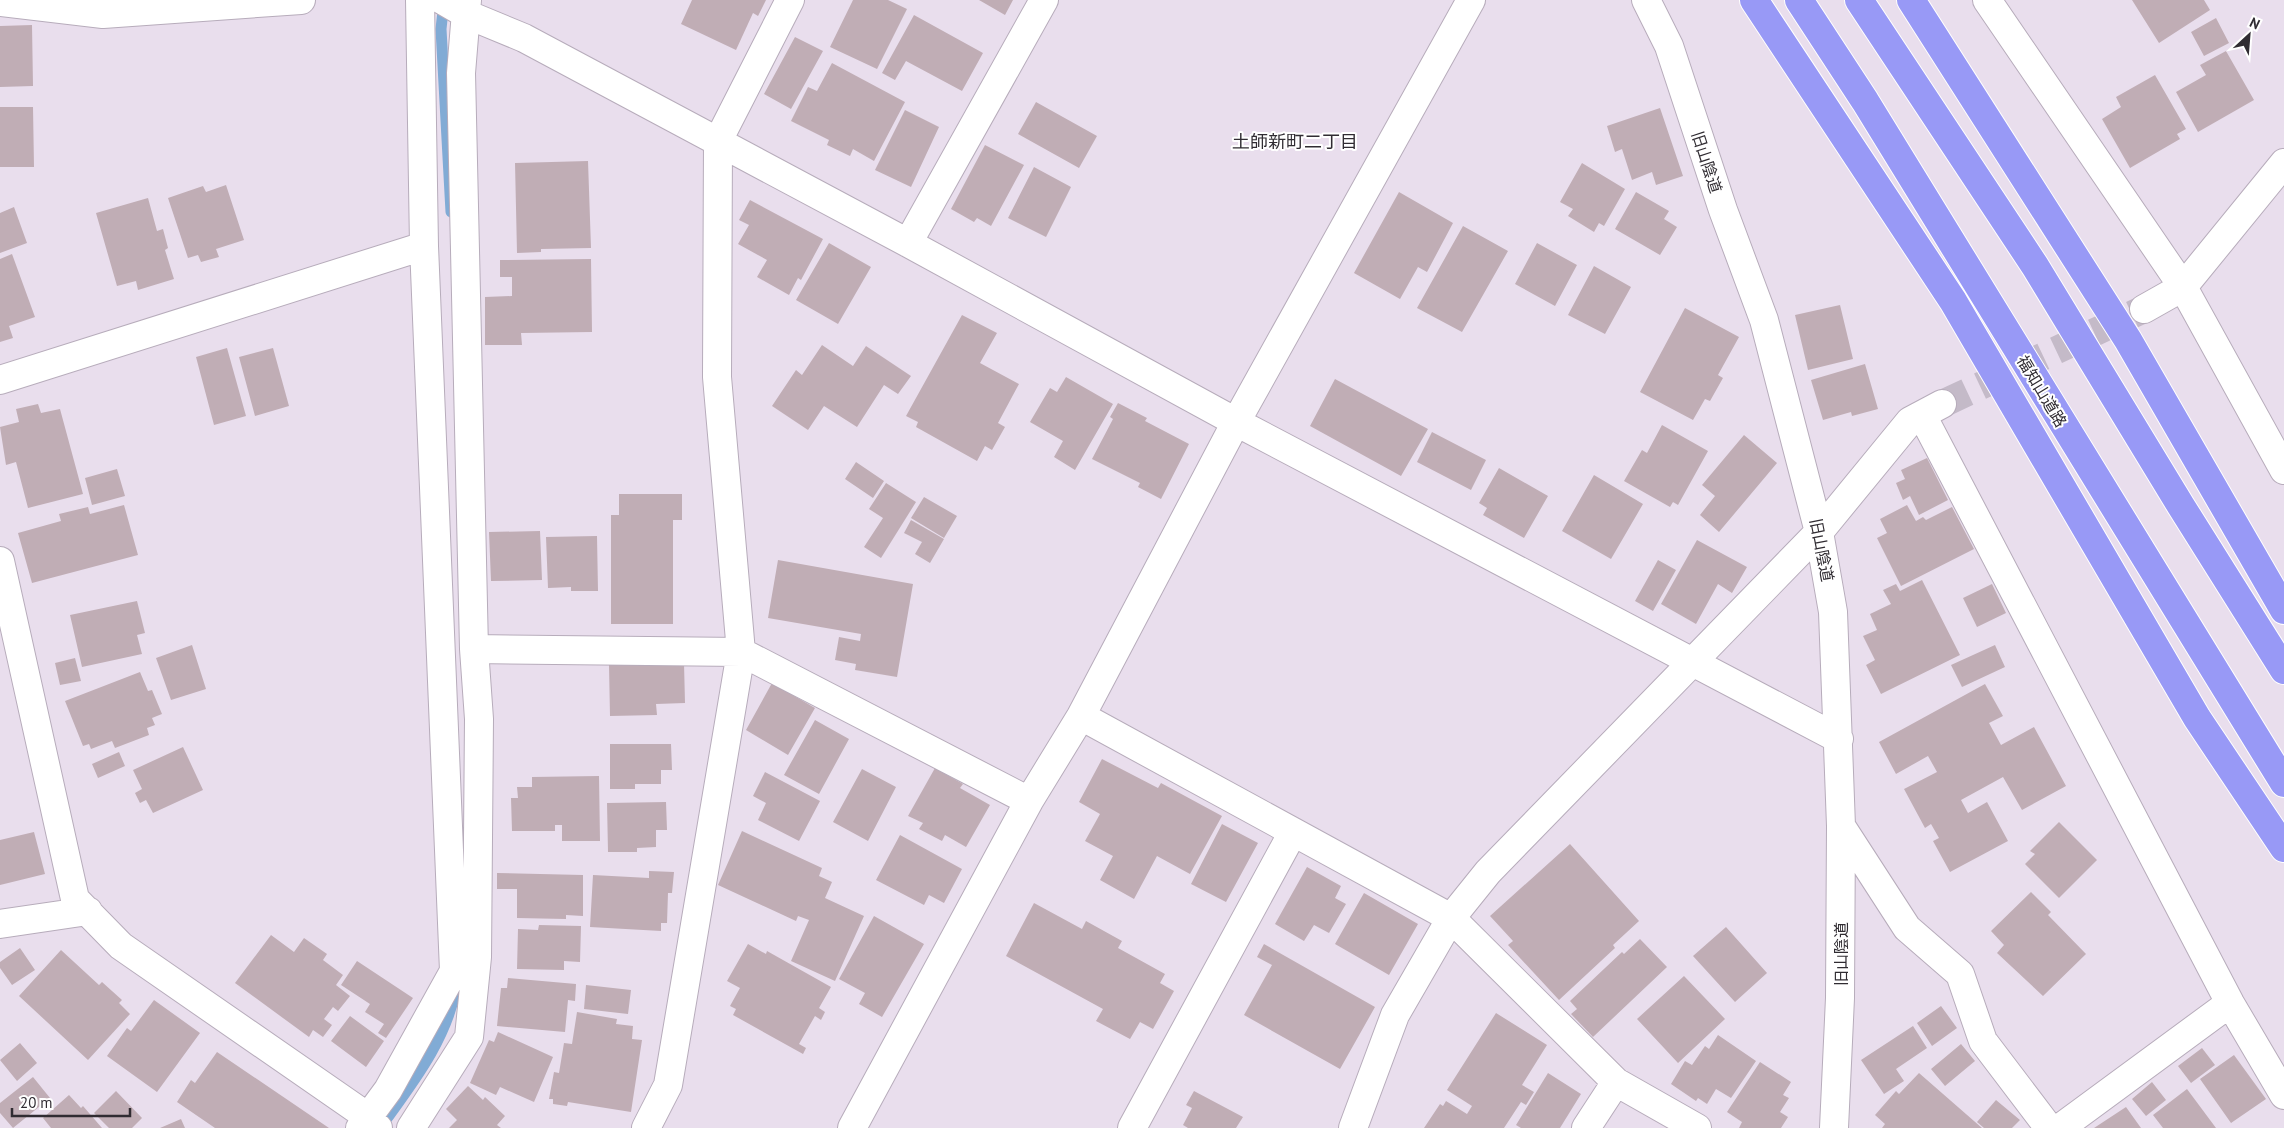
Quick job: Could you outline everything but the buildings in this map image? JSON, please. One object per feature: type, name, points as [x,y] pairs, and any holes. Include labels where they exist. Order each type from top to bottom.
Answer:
[{"type":"highway","points":[[1754,0],[1953,301],[2197,718],[2284,848]]},
{"type":"highway","name":"福知山道路","points":[[1800,0],[1865,101],[2255,739],[2284,783]]},
{"type":"highway","points":[[1859,0],[1901,67],[2035,266],[2176,498],[2284,670]]},
{"type":"highway","points":[[1911,0],[2128,340],[2284,610]]},
{"type":"street","points":[[0,2],[103,14],[300,0]]},
{"type":"street","points":[[0,561],[75,899],[121,946],[369,1124],[454,971],[424,246],[420,0]]},
{"type":"street","points":[[646,1128],[668,1085],[741,652],[717,376],[718,141],[790,0]]},
{"type":"street","points":[[908,243],[1044,0]]},
{"type":"street","points":[[852,1128],[1029,801],[1081,716],[1236,422],[1471,0]]},
{"type":"street","name":"旧山陰道","points":[[1646,0],[1669,46],[1723,210],[1764,320],[1819,532],[1833,612],[1841,826],[1840,998],[1834,1128]]},
{"type":"street","points":[[1987,0],[2183,287],[2284,470]]},
{"type":"street","points":[[411,1128],[470,1037],[477,958],[479,719],[474,649],[459,6],[524,38],[718,141],[1236,422],[1839,739]]},
{"type":"street","points":[[2144,309],[2183,287],[2284,163]]},
{"type":"street","points":[[0,380],[424,246]]},
{"type":"street","points":[[1353,1128],[1395,1015],[1451,918],[1488,872],[1819,532],[1910,421],[1932,410],[2230,1004],[2284,1095]]},
{"type":"street","points":[[474,649],[741,652],[1029,801]]},
{"type":"street","points":[[1081,716],[1451,918],[1616,1082],[1697,1128]]},
{"type":"street","points":[[1841,826],[1907,928],[1960,974],[1983,1041],[2049,1128]]},
{"type":"street","points":[[1132,1128],[1293,832]]},
{"type":"street","points":[[0,924],[88,911]]},
{"type":"street","points":[[2060,1128],[2230,1004]]},
{"type":"street","points":[[1586,1128],[1616,1082]]},
{"type":"waterway","points":[[444,1],[441,29],[451,212]]},
{"type":"waterway","points":[[380,1128],[428,1059],[446,1022],[458,981]]},
{"type":"tunnel","points":[[1942,404],[2144,309]]},
{"type":"district","name":"土師新町二丁目","points":[[1295,141]]}]
